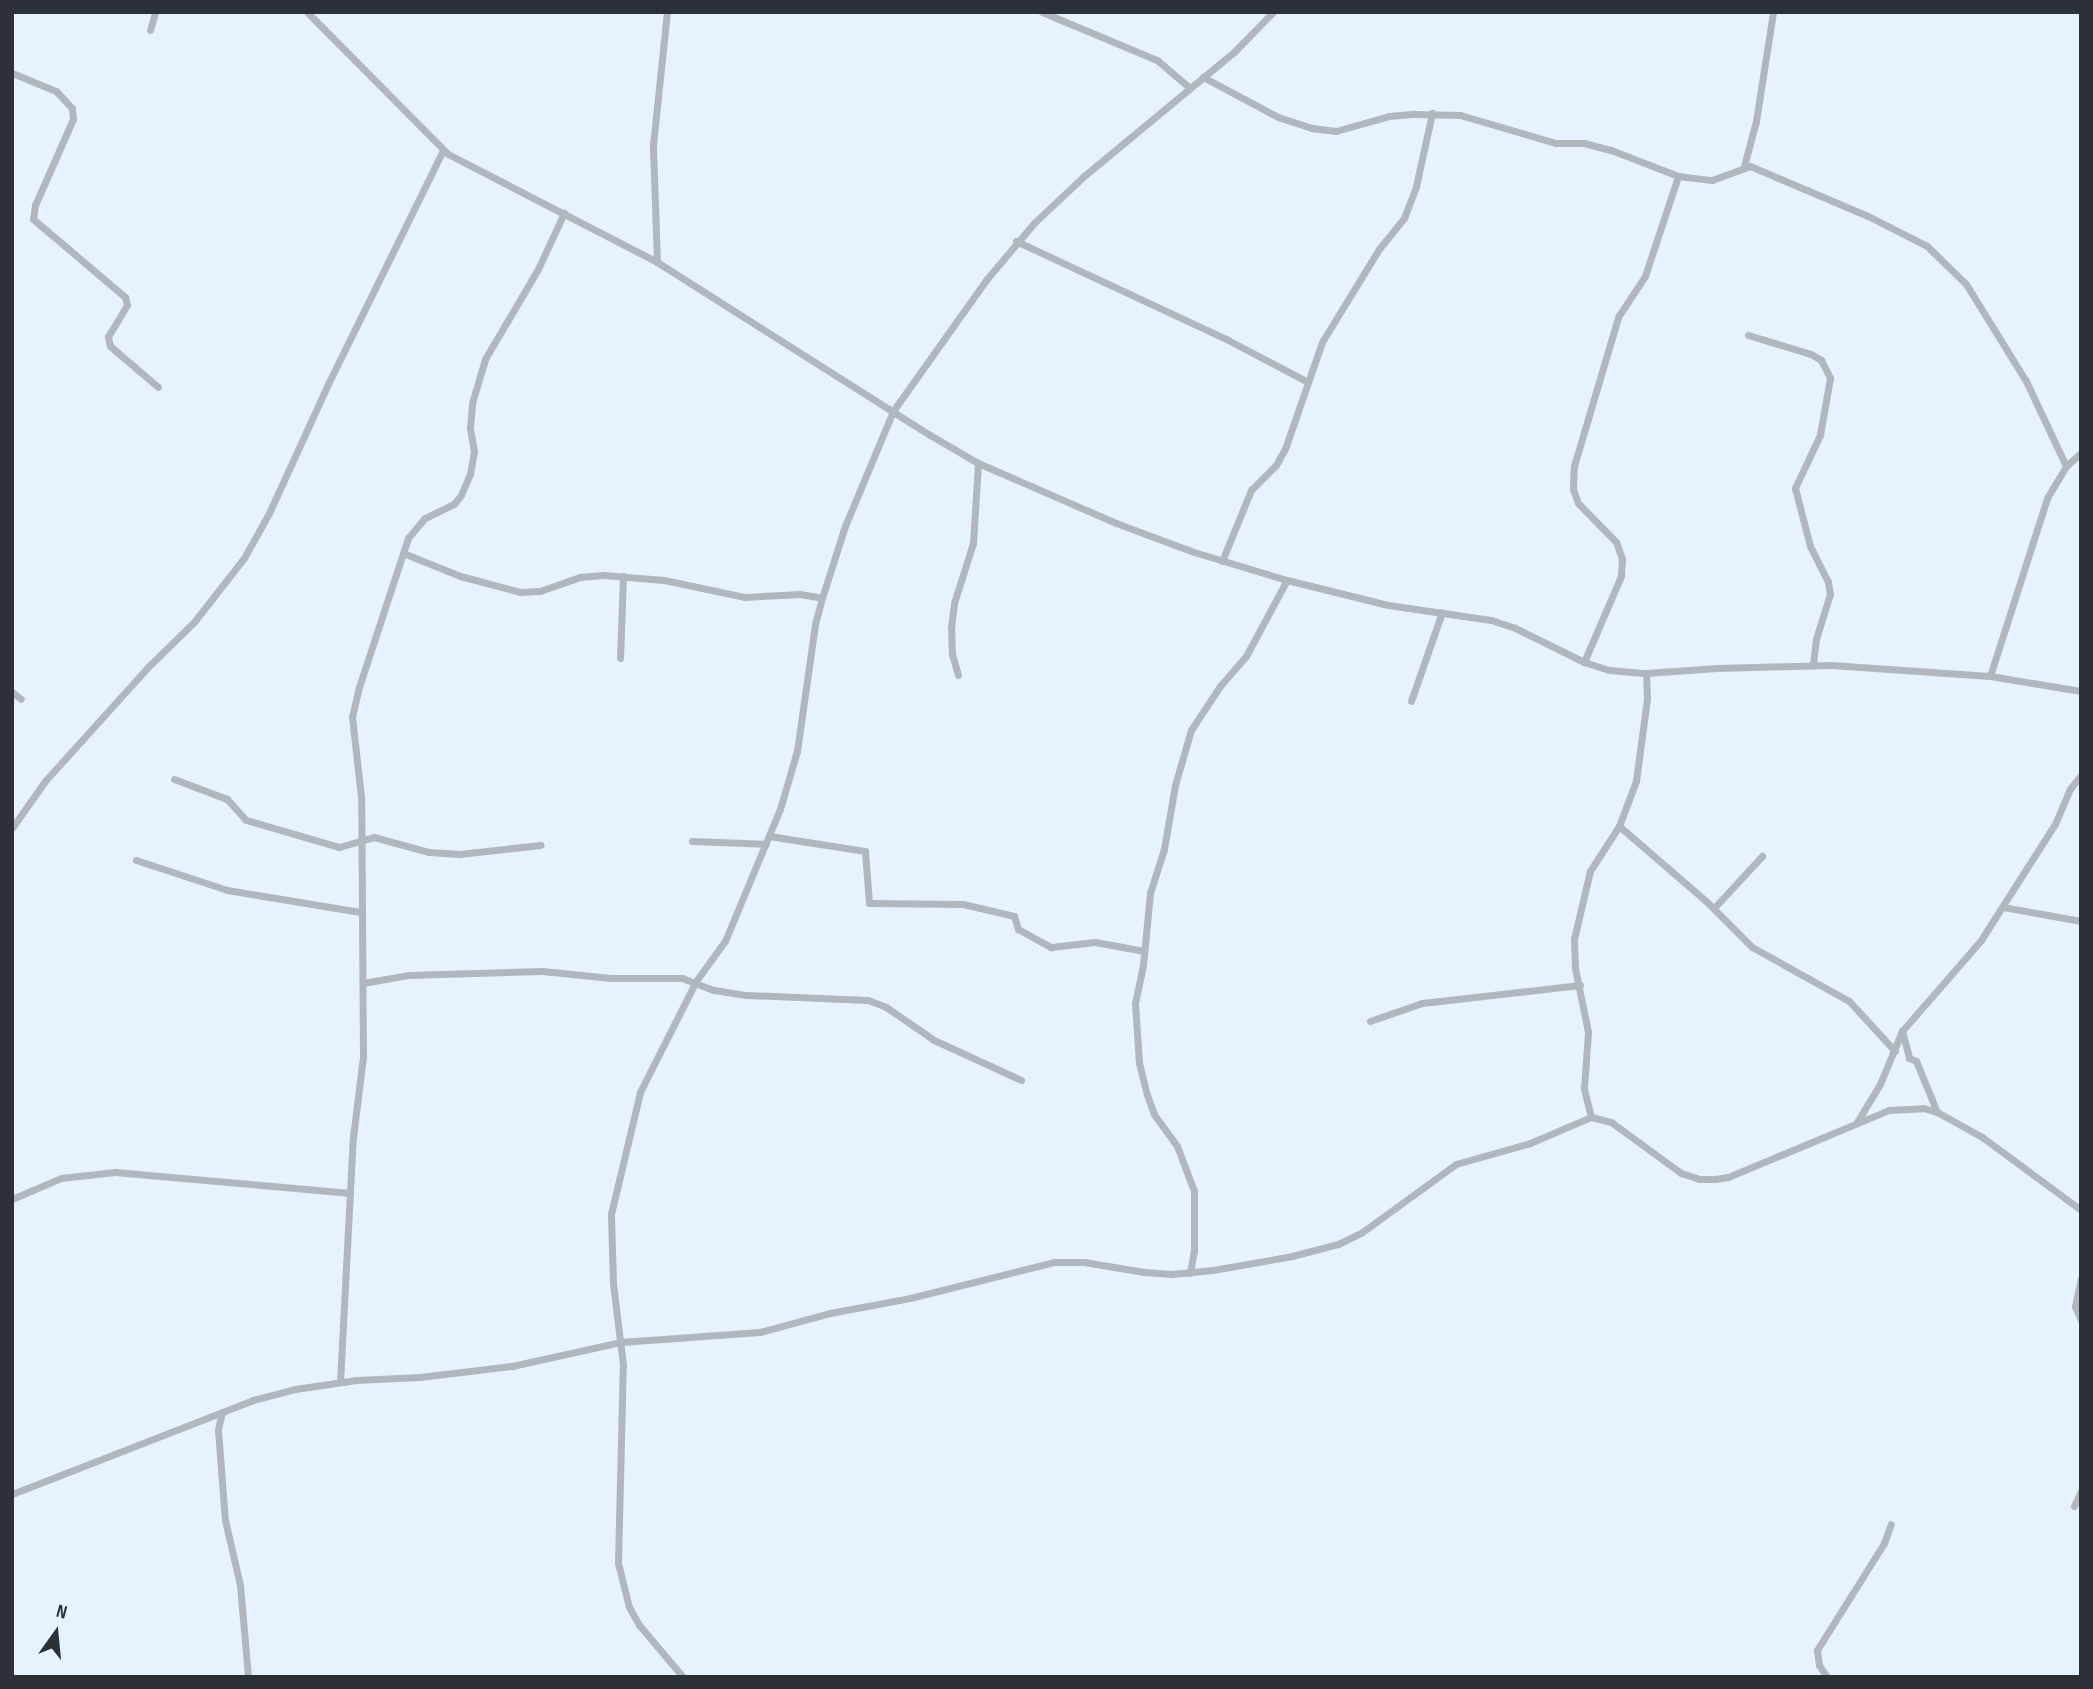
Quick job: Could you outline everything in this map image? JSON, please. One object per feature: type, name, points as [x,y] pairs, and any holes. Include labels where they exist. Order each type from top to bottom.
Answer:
[{"type":"street","points":[[150,30],[155,12]]},
{"type":"street","points":[[307,12],[443,150],[657,262],[978,463],[1116,523],[1222,561],[1287,580],[1388,605],[1462,614],[1515,628],[1584,662],[1609,670],[1646,673],[1814,665],[1990,676],[2081,691]]},
{"type":"street","points":[[657,262],[653,145],[667,12]]},
{"type":"street","points":[[1042,12],[1157,60],[1190,88]]},
{"type":"street","points":[[683,1677],[639,1625],[629,1607],[620,1573],[623,1376],[610,1242],[617,1179],[640,1092],[696,981],[725,941],[766,844],[797,751],[815,624],[822,598],[845,526],[893,411],[1016,241],[1084,176],[1234,51],[1273,12]]},
{"type":"street","points":[[1744,166],[1756,121],[1773,12]]},
{"type":"street","points":[[12,73],[55,91],[72,108],[73,119],[35,205],[33,219],[125,297],[127,305],[108,337],[110,346],[158,387]]},
{"type":"street","points":[[1203,76],[1278,117],[1311,128],[1336,131],[1389,116],[1432,113],[1460,115],[1556,143],[1584,143],[1611,150],[1678,176],[1712,180],[1744,166],[1759,169],[1906,233],[1937,255],[1979,301],[2026,381],[2066,466]]},
{"type":"street","points":[[1222,561],[1251,491],[1276,465],[1285,449],[1314,360],[1340,310],[1411,204],[1432,113]]},
{"type":"street","points":[[12,828],[45,781],[149,666],[194,622],[244,558],[269,513],[328,384],[443,150]]},
{"type":"street","points":[[1584,662],[1621,576],[1622,559],[1616,542],[1578,503],[1573,489],[1574,466],[1618,317],[1645,276],[1678,176]]},
{"type":"street","points":[[340,1381],[353,1137],[363,1057],[361,797],[352,717],[359,687],[408,538],[425,518],[454,504],[461,495],[470,474],[474,451],[470,428],[472,403],[485,359],[543,261],[564,214]]},
{"type":"street","points":[[1016,241],[1228,340],[1308,382]]},
{"type":"street","points":[[1748,335],[1811,354],[1821,360],[1830,378],[1820,435],[1795,488],[1810,546],[1828,582],[1830,594],[1816,639],[1814,665]]},
{"type":"street","points":[[1990,676],[2046,498],[2066,466],[2081,453]]},
{"type":"street","points":[[958,675],[952,654],[951,628],[954,603],[973,543],[978,463]]},
{"type":"street","points":[[402,553],[460,576],[520,592],[540,591],[580,577],[624,576],[664,580],[745,597],[800,594],[822,598]]},
{"type":"street","points":[[620,658],[624,576]]},
{"type":"street","points":[[1190,1273],[1194,1251],[1194,1191],[1177,1146],[1154,1114],[1139,1063],[1135,1003],[1150,893],[1164,849],[1175,786],[1191,730],[1220,686],[1246,656],[1287,580]]},
{"type":"street","points":[[1411,701],[1442,612]]},
{"type":"street","points":[[1591,1117],[1584,1088],[1588,1032],[1573,953],[1584,887],[1590,871],[1619,826],[1636,781],[1647,699],[1646,673]]},
{"type":"street","points":[[12,692],[21,699]]},
{"type":"street","points":[[1857,1122],[1880,1084],[1902,1031],[1981,940],[2081,775]]},
{"type":"street","points":[[174,779],[227,799],[246,820],[339,847],[374,837],[429,852],[458,853],[541,845]]},
{"type":"street","points":[[1619,826],[1714,908],[1752,947],[1849,1001],[1895,1051]]},
{"type":"street","points":[[769,835],[865,851],[869,903],[963,904],[1014,916],[1018,929],[1051,947],[1096,942],[1144,951]]},
{"type":"street","points":[[692,841],[766,844]]},
{"type":"street","points":[[1714,908],[1762,856]]},
{"type":"street","points":[[136,860],[227,890],[360,912]]},
{"type":"street","points":[[2003,907],[2081,921]]},
{"type":"street","points":[[363,983],[409,975],[542,971],[611,978],[665,977],[696,981],[714,990],[747,995],[868,1000],[886,1007],[934,1040],[1021,1080]]},
{"type":"street","points":[[1370,1021],[1422,1003],[1580,985]]},
{"type":"street","points":[[1902,1031],[1909,1058],[1916,1061],[1937,1111]]},
{"type":"street","points":[[12,1494],[253,1400],[340,1381],[421,1377],[512,1366],[621,1342],[760,1332],[830,1313],[1069,1261],[1144,1272],[1190,1273],[1258,1263],[1338,1244],[1361,1233],[1455,1164],[1530,1143],[1591,1117],[1611,1122],[1681,1173],[1699,1179],[1715,1180],[1889,1110],[1905,1107],[1937,1111],[1982,1137],[2081,1210]]},
{"type":"street","points":[[12,1199],[61,1178],[115,1172],[350,1193]]},
{"type":"street","points":[[2081,1278],[2075,1295],[2075,1306],[2081,1320]]},
{"type":"street","points":[[222,1412],[218,1430],[225,1520],[240,1585],[248,1677]]},
{"type":"street","points":[[2074,1506],[2081,1490]]},
{"type":"street","points":[[1827,1677],[1819,1665],[1816,1650],[1884,1543],[1891,1524]]}]
